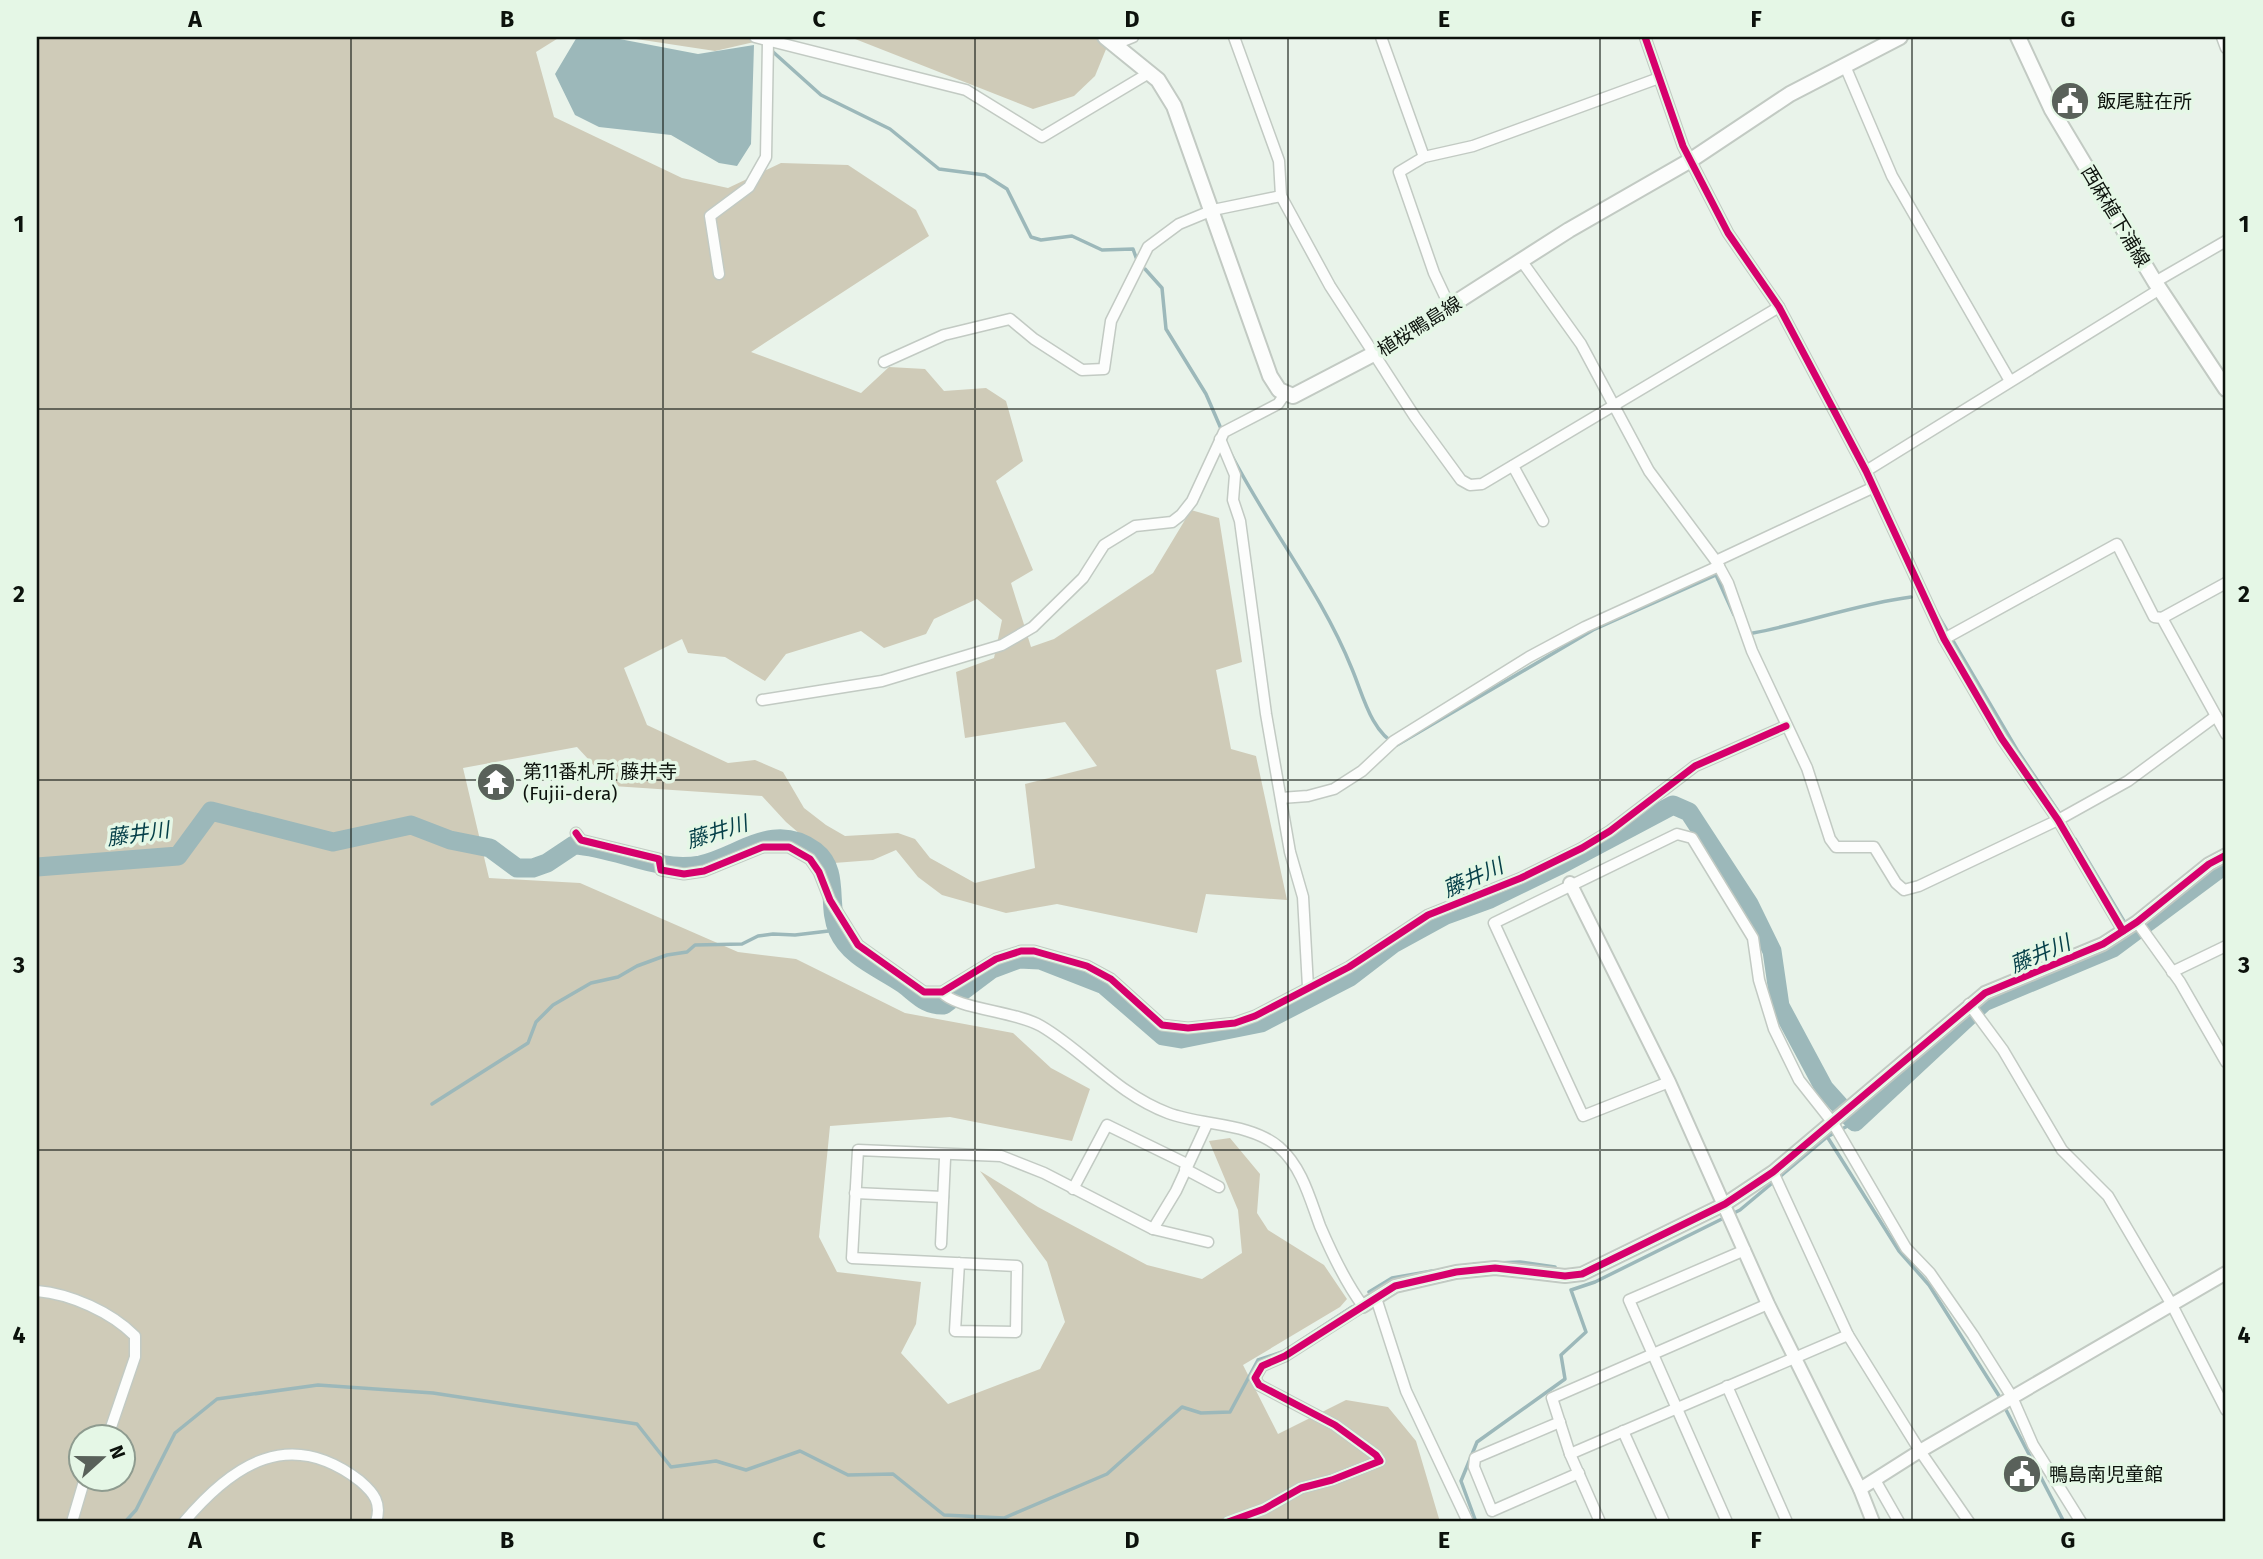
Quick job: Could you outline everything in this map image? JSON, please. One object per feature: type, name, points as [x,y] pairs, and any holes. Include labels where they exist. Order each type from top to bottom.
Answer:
[{"type":"main road","name":"植桜鴨島線","points":[[1285,394],[1293,396],[1375,354],[1523,262],[1569,230],[1691,160],[1790,94],[1899,37]]},
{"type":"main road","name":"西麻植下浦線","points":[[2018,37],[2052,110],[2157,285],[2226,389]]},
{"type":"main road","points":[[1111,41],[1158,80],[1174,106],[1270,376],[1285,394]]},
{"type":"street","points":[[755,37],[797,46],[916,80],[966,90],[1042,137],[1149,73]]},
{"type":"street","points":[[1111,41],[1133,37]]},
{"type":"street","points":[[1234,37],[1279,161],[1281,196],[1330,286],[1415,417],[1461,480],[1470,485],[1482,484],[1779,307]]},
{"type":"street","points":[[1381,37],[1424,157]]},
{"type":"street","points":[[1645,37],[1677,134],[1728,233],[1779,307],[2002,739],[2061,818],[2123,931]]},
{"type":"street","points":[[2222,37],[2226,48]]},
{"type":"street","points":[[719,274],[710,216],[750,187],[766,157],[768,41]]},
{"type":"street","points":[[1844,66],[1892,176],[2010,381]]},
{"type":"street","points":[[1450,307],[1434,273],[1399,172],[1424,157],[1473,146],[1659,78]]},
{"type":"street","points":[[884,362],[944,335],[1010,319],[1034,339],[1082,370],[1104,369],[1111,321],[1148,247],[1180,225],[1213,210],[1281,196]]},
{"type":"street","points":[[1866,471],[2226,241]]},
{"type":"street","points":[[1523,262],[1581,344],[1615,403],[1649,471],[1717,564],[1786,726],[1807,768],[1830,839],[1836,847],[1874,847],[1896,883],[1904,890],[2061,818],[2127,781],[2216,716]]},
{"type":"street","points":[[762,700],[882,681],[1002,645],[1019,637],[1083,578],[1104,545],[1135,526],[1172,522],[1181,515],[1192,501],[1222,436],[1278,404],[1285,394]]},
{"type":"street","points":[[1222,436],[1235,475],[1233,500],[1240,521],[1290,852],[1303,897],[1308,987]]},
{"type":"street","points":[[1513,466],[1543,521]]},
{"type":"street","points":[[1281,797],[1308,796],[1334,789],[1362,771],[1392,743],[1529,657],[1585,627],[1872,488]]},
{"type":"street","points":[[1947,637],[2117,544],[2154,617],[2162,618],[2226,583]]},
{"type":"street","points":[[2162,618],[2226,734]]},
{"type":"street","points":[[947,997],[1008,954],[1034,951],[1087,965],[1111,979],[1162,1025],[1174,1028],[1235,1023],[1255,1016],[1349,967],[1428,915],[1521,878],[1582,848],[1610,831],[1695,766],[1786,726]]},
{"type":"street","points":[[576,833],[581,840],[659,864],[666,872],[684,874],[704,871],[763,847],[789,847],[810,859],[819,872],[830,900],[865,952],[924,992],[1018,1016],[1041,1026],[1100,1073],[1166,1112],[1257,1135],[1278,1146],[1301,1178],[1340,1270],[1363,1306]]},
{"type":"street","points":[[1669,1082],[1583,1116],[1494,923],[1570,883],[1676,834],[1692,838],[1753,938],[1759,980],[1766,1004],[1799,1080],[1833,1123],[1906,1248],[1930,1273],[2004,1402],[2081,1522]]},
{"type":"street","points":[[1228,1522],[1264,1509],[1301,1488],[1332,1480],[1380,1461],[1376,1455],[1335,1425],[1259,1385],[1255,1378],[1262,1366],[1285,1356],[1395,1286],[1457,1272],[1495,1268],[1564,1276],[1581,1273],[1725,1204],[1773,1172],[1972,1008],[1985,993],[2103,944],[2123,931],[2139,926],[2177,888],[2226,855]]},
{"type":"street","points":[[1570,883],[1669,1082],[1768,1304],[1860,1489],[1872,1522]]},
{"type":"street","points":[[2139,926],[2172,972],[2226,1062]]},
{"type":"street","points":[[2172,972],[2226,946]]},
{"type":"street","points":[[1972,1008],[2003,1050],[2057,1143],[2108,1196],[2172,1305],[2226,1410]]},
{"type":"street","points":[[1153,1229],[1176,1191],[1207,1124]]},
{"type":"street","points":[[1073,1189],[1107,1125],[1186,1166],[1219,1187]]},
{"type":"street","points":[[959,1263],[955,1331],[1016,1332],[1017,1266],[959,1263],[852,1258],[858,1150],[1001,1156],[1044,1172],[1153,1229],[1208,1242]]},
{"type":"street","points":[[941,1244],[945,1159]]},
{"type":"street","points":[[1773,1172],[1848,1335],[1920,1451],[1969,1522]]},
{"type":"street","points":[[855,1194],[943,1197]]},
{"type":"street","points":[[1727,1522],[1629,1300],[1745,1251]]},
{"type":"street","points":[[1860,1489],[1920,1451],[2226,1273]]},
{"type":"street","points":[[37,1291],[52,1292],[106,1314],[118,1320],[135,1336],[135,1357],[113,1422]]},
{"type":"street","points":[[1376,1298],[1406,1391],[1468,1522]]},
{"type":"street","points":[[1600,1522],[1570,1454],[1552,1398],[1768,1304]]},
{"type":"street","points":[[1570,1454],[1848,1335]]},
{"type":"street","points":[[1727,1386],[1787,1522]]},
{"type":"street","points":[[1560,1422],[1475,1458],[1474,1467],[1492,1511],[1579,1474]]},
{"type":"street","points":[[1623,1431],[1664,1522]]},
{"type":"street","points":[[184,1522],[224,1481],[254,1463],[295,1454],[337,1463],[374,1493],[379,1511],[376,1522]]},
{"type":"street","points":[[1875,1480],[1899,1522]]},
{"type":"street","points":[[72,1522],[82,1492]]},
{"type":"shaded area","points":[[37,37],[560,37],[536,52],[554,117],[682,178],[728,188],[781,163],[848,165],[916,210],[929,236],[751,352],[861,393],[889,367],[925,369],[944,391],[986,388],[1006,401],[1023,461],[996,481],[1033,570],[1011,583],[1031,647],[1054,639],[1153,573],[1191,510],[1219,518],[1242,662],[1216,670],[1231,749],[1256,756],[1287,900],[1206,894],[1197,933],[1057,904],[1006,913],[942,895],[918,877],[896,850],[873,860],[834,863],[786,822],[762,796],[613,786],[577,747],[463,768],[489,878],[580,883],[738,952],[796,959],[905,1013],[1013,1033],[1051,1068],[1090,1089],[1072,1141],[950,1117],[830,1126],[819,1237],[837,1272],[921,1282],[916,1324],[901,1353],[948,1404],[1040,1369],[1065,1322],[1047,1262],[980,1171],[1038,1207],[1147,1265],[1202,1279],[1242,1253],[1238,1210],[1209,1141],[1230,1138],[1260,1174],[1257,1213],[1268,1230],[1324,1265],[1347,1299],[1340,1307],[1243,1365],[1278,1434],[1346,1400],[1388,1407],[1416,1441],[1440,1522],[37,1522]],"holes":[[[977,599],[1002,620],[994,658],[956,672],[965,738],[1065,722],[1097,766],[1025,784],[1035,868],[975,883],[930,858],[915,839],[898,833],[845,836],[804,808],[783,772],[755,760],[728,763],[647,725],[624,668],[682,639],[688,653],[725,657],[765,681],[786,654],[861,631],[884,648],[926,634],[934,619]]]},
{"type":"shaded area","points":[[623,37],[776,37],[715,51]]},
{"type":"shaded area","points":[[850,37],[1111,37],[1095,76],[1074,96],[1033,109]]},
{"type":"water","points":[[577,37],[609,37],[698,54],[754,45],[751,144],[737,166],[719,163],[671,135],[599,127],[575,115],[555,74]]},
{"type":"waterway","points":[[772,51],[821,95],[890,129],[939,169],[985,175],[1007,189],[1031,237],[1041,240],[1072,236],[1102,250],[1133,249],[1137,260]]},
{"type":"waterway","points":[[1145,269],[1162,288],[1166,329],[1206,394],[1222,431]]},
{"type":"waterway","points":[[1231,454],[1325,613],[1374,722],[1388,739],[1397,745],[1593,630],[1716,575],[1734,615]]},
{"type":"waterway","points":[[1753,633],[1911,597]]},
{"type":"waterway","points":[[1936,612],[2017,750],[2062,817]]},
{"type":"waterway","name":"藤井川","points":[[37,867],[178,856],[211,811],[333,842],[411,825],[450,840],[490,848],[517,868],[533,868],[547,863],[574,845],[606,850],[652,863],[684,867],[714,861],[756,843],[785,839],[800,842],[823,859],[831,878],[835,921],[843,940],[866,962],[926,1001],[944,1005],[992,969],[1019,959],[1040,960],[1104,985],[1163,1036],[1181,1039],[1261,1023],[1350,977],[1393,944],[1446,915],[1490,899],[1673,805],[1689,812],[1749,904],[1772,951],[1780,1006],[1824,1088],[1842,1108]]},
{"type":"waterway","points":[[2075,839],[2125,923]]},
{"type":"waterway","name":"藤井川","points":[[1850,1117],[1855,1122],[1984,1002],[2113,948],[2226,864]]},
{"type":"waterway","points":[[432,1104],[528,1043],[536,1022],[553,1005],[591,983],[618,977],[637,966],[667,955],[687,952],[695,945],[742,944],[758,936],[837,930]]},
{"type":"waterway","points":[[1476,1522],[1461,1481],[1477,1442],[1565,1379],[1561,1355],[1586,1332],[1571,1290],[1595,1282],[1740,1210],[1827,1137],[1855,1122]]},
{"type":"waterway","points":[[1828,1138],[1899,1251],[1929,1285],[2001,1399]]},
{"type":"waterway","points":[[1474,1264],[1520,1262],[1555,1267]]},
{"type":"waterway","points":[[1369,1292],[1392,1278],[1432,1271]]},
{"type":"waterway","points":[[1294,1345],[1352,1307]]},
{"type":"waterway","points":[[125,1522],[136,1510],[175,1433],[217,1399],[318,1385],[433,1393],[637,1424],[671,1467],[716,1461],[746,1470],[800,1451],[848,1475],[893,1474],[944,1515],[1004,1518],[1107,1474],[1182,1407],[1201,1413],[1230,1412],[1258,1360],[1285,1351]]},
{"type":"waterway","points":[[2004,1406],[2064,1522]]},
{"type":"cycle path","points":[[1645,37],[1683,146],[1728,233],[1779,307],[1866,471],[1944,639],[2002,739],[2058,820],[2123,931]]},
{"type":"cycle path","points":[[576,833],[581,840],[659,859],[661,870],[684,874],[704,871],[763,847],[789,847],[810,859],[819,872],[830,900],[858,945],[924,992],[942,992],[996,959],[1021,951],[1034,951],[1087,966],[1111,979],[1162,1025],[1188,1028],[1235,1023],[1255,1016],[1349,967],[1428,915],[1521,878],[1582,848],[1610,831],[1695,766],[1786,726]]},
{"type":"cycle path","points":[[1228,1522],[1264,1509],[1301,1488],[1332,1480],[1380,1461],[1376,1455],[1335,1425],[1259,1385],[1255,1378],[1262,1366],[1285,1356],[1395,1286],[1456,1272],[1495,1268],[1565,1276],[1582,1274],[1725,1204],[1773,1172],[1985,993],[2103,944],[2137,922],[2209,864],[2226,855]]},
{"type":"place","name":"飯尾駐在所","points":[[2070,101]]},
{"type":"place","name":"第11番札所 藤井寺 (Fujii-dera)","points":[[496,782]]},
{"type":"place","name":"鴨島南児童館","points":[[2022,1474]]}]
